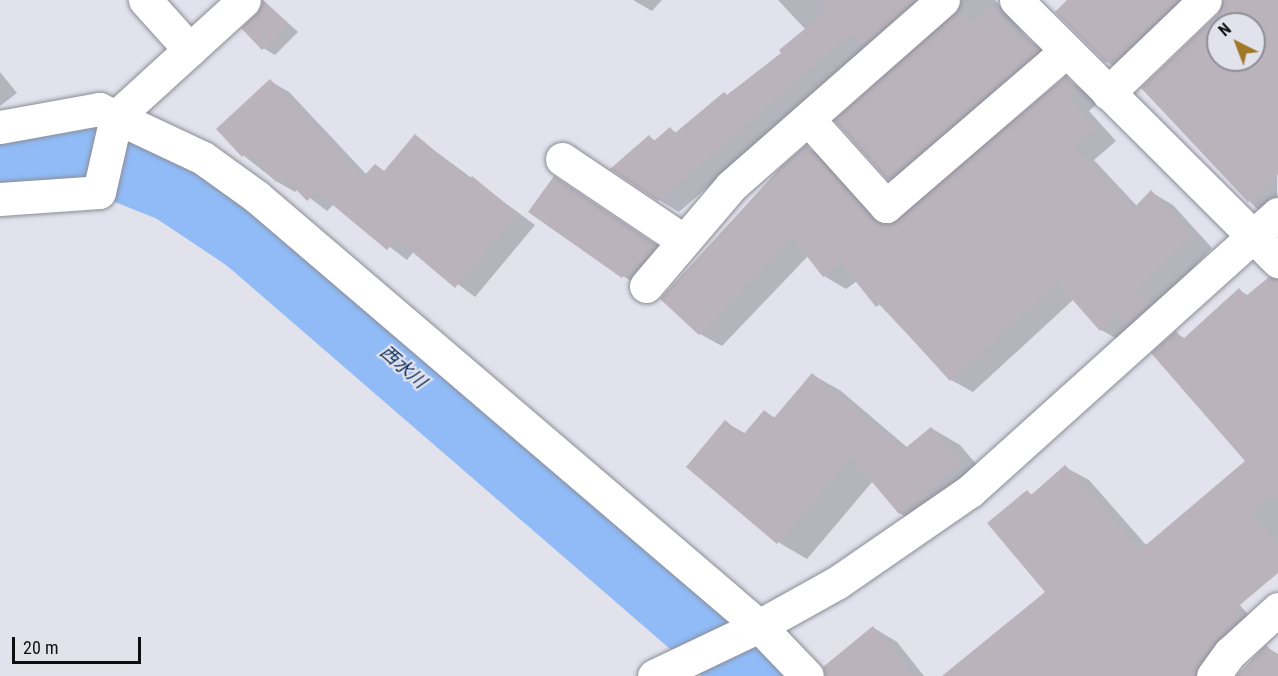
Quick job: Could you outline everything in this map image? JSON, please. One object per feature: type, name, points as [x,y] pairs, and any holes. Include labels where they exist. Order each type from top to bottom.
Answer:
[{"type":"street","points":[[145,0],[190,50]]},
{"type":"street","points":[[0,199],[99,192],[116,117],[244,0]]},
{"type":"street","points":[[646,286],[731,186],[943,0]]},
{"type":"street","points":[[1016,0],[1252,238],[1278,261]]},
{"type":"street","points":[[1108,93],[1205,0]]},
{"type":"street","points":[[808,119],[886,206],[1066,51]]},
{"type":"street","points":[[0,127],[99,109],[203,158],[257,197],[759,626],[807,676]]},
{"type":"street","points":[[562,159],[684,241]]},
{"type":"street","points":[[677,672],[838,582],[970,491],[1278,214]]},
{"type":"street","points":[[1213,676],[1230,653],[1278,609]]},
{"type":"building","points":[[262,0],[288,25],[262,50],[241,28],[257,13]]},
{"type":"building","points":[[818,0],[915,0],[863,45],[850,33],[658,201],[610,169],[649,135],[654,141],[670,127],[675,133],[724,92],[727,95],[781,53],[779,50],[828,10]]},
{"type":"building","points":[[1067,0],[1178,0],[1115,60],[1112,57],[1106,63],[1055,12]]},
{"type":"building","points":[[1223,0],[1278,0],[1278,174],[1248,202],[1141,88],[1206,26],[1206,72],[1266,72],[1266,12],[1219,12]]},
{"type":"building","points":[[992,7],[1022,43],[1028,38],[1039,49],[888,180],[834,120],[959,8],[972,24]]},
{"type":"building","points":[[1066,76],[1078,88],[1068,98],[1095,128],[1073,146],[1132,210],[1151,190],[1191,234],[1135,290],[1149,304],[1127,325],[1118,314],[1100,331],[1057,282],[950,381],[880,304],[876,307],[841,263],[823,277],[792,237],[699,335],[660,299],[780,168],[806,145],[872,219],[890,224]]},
{"type":"building","points":[[270,79],[362,178],[375,164],[384,171],[415,134],[469,180],[472,176],[517,213],[455,288],[397,239],[387,250],[317,192],[307,201],[283,176],[276,182],[247,152],[242,157],[216,129]]},
{"type":"building","points":[[554,176],[656,245],[632,273],[628,269],[622,278],[528,212]]},
{"type":"building","points":[[1269,277],[1278,279],[1278,499],[1274,494],[1251,513],[1278,544],[1278,573],[1234,610],[1241,617],[1215,642],[1195,676],[942,676],[1045,592],[987,523],[1027,490],[1031,495],[1065,465],[1140,550],[1245,461],[1151,353],[1176,331],[1183,339],[1239,288],[1246,296]]},
{"type":"building","points":[[812,373],[903,450],[931,427],[961,462],[899,514],[851,457],[777,544],[686,467],[725,420],[743,435],[764,410],[774,418]]},
{"type":"building","points":[[873,626],[913,676],[825,676],[823,667]]},
{"type":"building","points":[[1266,645],[1278,658],[1278,676],[1236,676]]},
{"type":"waterway","name":"西水川","points":[[0,165],[110,158],[175,184],[250,234],[761,676]]}]
